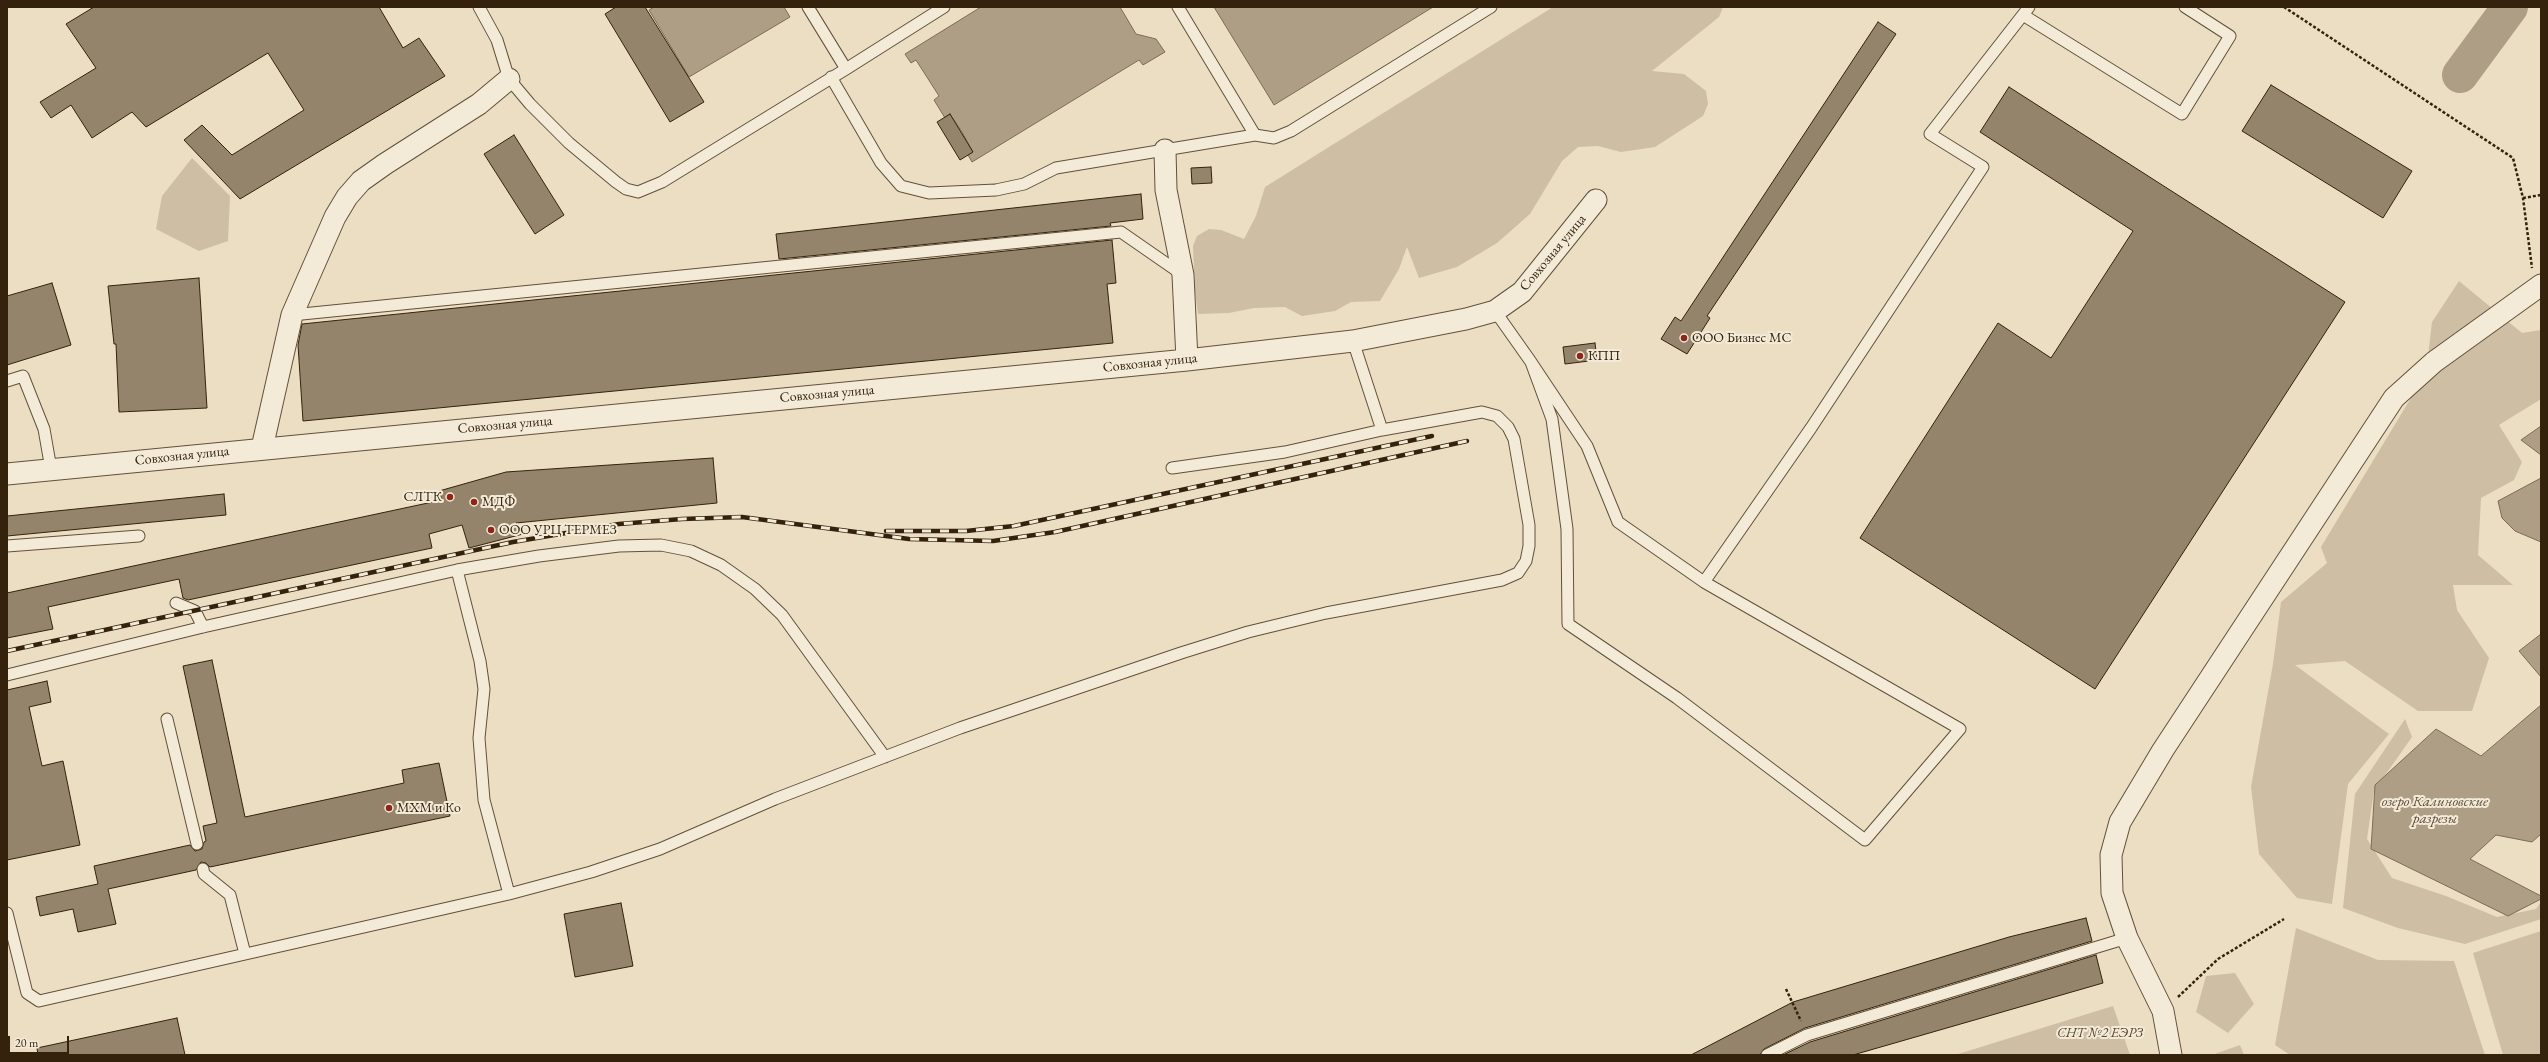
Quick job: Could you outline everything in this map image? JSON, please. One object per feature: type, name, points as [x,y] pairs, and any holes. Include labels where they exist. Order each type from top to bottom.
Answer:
[{"type":"street","points":[[262,448],[292,315],[335,217],[347,197],[361,181],[479,104],[509,80]]},
{"type":"street","points":[[1165,150],[1166,190],[1183,275],[1188,360]]},
{"type":"street","name":"Совхозная улица","points":[[7,474],[262,448],[1188,360],[1353,341],[1466,319],[1494,311],[1522,292],[1596,200]]},
{"type":"street","points":[[2171,1055],[2163,1011],[2127,938],[2112,892],[2111,855],[2120,822],[2163,750],[2394,398],[2434,362],[2538,288]]},
{"type":"lane","points":[[479,7],[497,40],[509,80],[549,124],[586,158],[626,189],[638,192],[662,182],[944,7]]},
{"type":"lane","points":[[808,7],[846,69]]},
{"type":"lane","points":[[1178,7],[1255,135]]},
{"type":"lane","points":[[831,77],[881,163],[901,186],[929,193],[996,190],[1024,184],[1056,168],[1255,135],[1274,138],[1291,131],[1478,10],[1491,7]]},
{"type":"lane","points":[[1704,582],[1811,428],[1983,167],[1930,134],[2026,11],[2182,114],[2230,36],[2185,7]]},
{"type":"lane","points":[[292,315],[1121,232],[1183,275]]},
{"type":"lane","points":[[1494,311],[1531,362],[1587,446],[1618,522],[1704,582],[1960,728],[1866,840],[1677,698],[1568,624],[1568,529],[1552,419],[1531,362]]},
{"type":"lane","points":[[1353,341],[1382,430]]},
{"type":"lane","points":[[7,381],[23,376],[44,429],[51,469]]},
{"type":"lane","points":[[7,913],[27,993],[39,1001],[509,894],[591,872],[660,849],[775,799],[960,728],[1248,632],[1326,613],[1502,580],[1518,573],[1526,561],[1529,546],[1528,525],[1518,454],[1508,427],[1497,416],[1482,412],[1382,430],[1285,452],[1172,468]]},
{"type":"lane","points":[[7,546],[139,536]]},
{"type":"lane","points":[[7,675],[202,627],[457,570],[539,556],[619,546],[661,545],[691,551],[722,565],[755,589],[782,615],[885,756]]},
{"type":"lane","points":[[457,570],[480,661],[484,689],[479,738],[484,800],[509,894]]},
{"type":"lane","points":[[176,603],[195,611],[202,627]]},
{"type":"lane","points":[[167,719],[197,844]]},
{"type":"lane","points":[[203,869],[204,874],[230,895],[245,954]]},
{"type":"lane","points":[[1767,1055],[1807,1035],[2127,938]]},
{"type":"path","points":[[2284,7],[2513,158],[2523,198],[2538,288]]},
{"type":"path","points":[[2523,198],[2541,196]]},
{"type":"path","points":[[2163,1011],[2218,959],[2284,918]]},
{"type":"path","points":[[1786,989],[1807,1035]]},
{"type":"green space","points":[[1553,7],[1723,7],[1719,17],[1652,71],[1684,74],[1706,91],[1708,104],[1703,116],[1655,147],[1621,152],[1598,146],[1578,147],[1562,161],[1530,214],[1497,243],[1457,267],[1419,278],[1407,247],[1399,269],[1380,301],[1351,302],[1335,311],[1302,316],[1285,307],[1254,308],[1229,313],[1198,314],[1195,292],[1193,246],[1197,236],[1209,229],[1221,230],[1244,239],[1256,216],[1265,187]]},
{"type":"green space","points":[[192,158],[230,196],[228,241],[199,251],[156,229],[162,196]]},
{"type":"green space","points":[[2459,281],[2522,333],[2541,330],[2541,399],[2499,425],[2522,462],[2514,480],[2481,498],[2478,555],[2513,585],[2453,585],[2457,610],[2489,658],[2472,711],[2418,711],[2345,661],[2295,665],[2389,734],[2348,784],[2332,904],[2297,898],[2259,854],[2251,787],[2273,664],[2281,602],[2327,563],[2321,547],[2426,373],[2432,322]]},
{"type":"green space","points":[[2405,719],[2412,737],[2374,791],[2367,839],[2392,878],[2446,896],[2497,917],[2536,909],[2541,902],[2541,919],[2465,944],[2398,928],[2343,908],[2355,794]]},
{"type":"green space","points":[[2296,928],[2378,960],[2454,961],[2485,1055],[2290,1055],[2275,1045]]},
{"type":"green space","points":[[2541,931],[2541,1055],[2503,1055],[2473,953]]},
{"type":"green space","points":[[2235,973],[2254,1004],[2228,1033],[2196,1012],[2206,976]]},
{"type":"green space","name":"СНТ №2 ЕЭРЗ","points":[[2113,1006],[2130,1055],[1955,1055]]},
{"type":"green space","points":[[2240,1045],[2244,1055],[2212,1055]]},
{"type":"water","points":[[654,7],[784,7],[790,17],[689,77],[649,10]]},
{"type":"water","points":[[981,7],[1120,7],[1136,34],[1156,39],[1165,52],[1143,65],[1139,60],[972,162],[968,155],[973,152],[962,132],[950,114],[945,118],[934,100],[939,96],[916,60],[911,63],[905,54]]},
{"type":"water","points":[[1214,7],[1433,7],[1274,105]]},
{"type":"water","points":[[2541,426],[2541,455],[2521,440]]},
{"type":"water","points":[[2541,478],[2541,542],[2515,531],[2502,518],[2498,501]]},
{"type":"water","points":[[2541,634],[2541,677],[2519,651]]},
{"type":"water","name":"озеро Калиновские разрезы","points":[[2541,705],[2541,834],[2532,842],[2496,835],[2470,859],[2541,896],[2541,899],[2508,916],[2371,849],[2375,785],[2436,729],[2481,756]]},
{"type":"building","points":[[94,7],[379,7],[403,48],[419,38],[445,76],[240,199],[184,140],[202,125],[232,155],[304,110],[268,53],[146,127],[132,112],[92,138],[71,105],[51,118],[40,102],[96,68],[66,24]]},
{"type":"building","points":[[616,7],[645,7],[704,102],[670,122],[605,14]]},
{"type":"building","points":[[1878,22],[1896,34],[1707,316],[1710,318],[1687,354],[1661,339],[1675,317],[1681,321]]},
{"type":"building","points":[[2271,85],[2412,171],[2383,218],[2242,131]]},
{"type":"building","points":[[2009,87],[2345,302],[2095,689],[1860,538],[1998,323],[2051,358],[2133,231],[1980,132]]},
{"type":"building","points":[[950,114],[973,152],[960,160],[937,122]]},
{"type":"building","points":[[514,135],[564,215],[535,234],[484,154]]},
{"type":"building","points":[[1211,167],[1212,183],[1192,184],[1191,168]]},
{"type":"building","points":[[1141,194],[1143,219],[1110,223],[1111,226],[779,259],[776,234]]},
{"type":"building","points":[[1112,240],[1116,283],[1107,284],[1113,343],[303,421],[298,345],[302,324]]},
{"type":"building","points":[[199,278],[207,408],[119,412],[116,344],[114,344],[108,286]]},
{"type":"building","points":[[52,283],[71,345],[7,365],[7,296]]},
{"type":"building","name":"КПП","points":[[1595,343],[1597,360],[1565,364],[1563,347]]},
{"type":"building","points":[[713,458],[717,503],[516,523],[523,534],[469,548],[462,525],[429,534],[432,548],[188,600],[183,598],[179,579],[48,607],[53,629],[7,638],[7,593],[442,500],[439,491],[506,472]]},
{"type":"building","points":[[224,494],[226,515],[7,536],[7,516]]},
{"type":"building","points":[[212,660],[245,817],[404,783],[402,770],[439,763],[450,816],[210,867],[206,863],[201,862],[196,870],[108,889],[116,924],[78,932],[73,909],[40,916],[36,897],[98,884],[94,866],[190,845],[195,851],[202,849],[204,842],[206,841],[203,826],[217,823],[183,666]]},
{"type":"building","points":[[47,681],[51,702],[29,707],[42,766],[63,761],[80,845],[7,860],[7,690]]},
{"type":"building","points":[[621,903],[633,966],[575,977],[564,914]]},
{"type":"building","points":[[2086,918],[2092,941],[1805,1028],[1764,1049],[1760,1055],[1691,1055],[1793,1002],[2009,937]]},
{"type":"building","points":[[2096,955],[2103,983],[1853,1055],[1783,1055],[1810,1042]]},
{"type":"building","points":[[177,1018],[185,1055],[38,1055],[37,1048]]},
{"type":"waterway","points":[[2460,75],[2510,7]]},
{"type":"railway","points":[[886,531],[966,531],[1014,526],[1432,436]]},
{"type":"railway","points":[[7,651],[513,542],[619,524],[682,519],[742,517],[909,539],[993,541],[1055,532],[1467,441]]},
{"type":"place","name":"ООО Бизнес МС","points":[[1684,338]]},
{"type":"place","name":"КПП","points":[[1580,356]]},
{"type":"place","name":"СЛТК","points":[[450,497]]},
{"type":"place","name":"МДФ","points":[[474,502]]},
{"type":"place","name":"ООО УРЦ ТЕРМЕЗ","points":[[491,530]]},
{"type":"place","name":"МХМ и Ко","points":[[389,808]]}]
